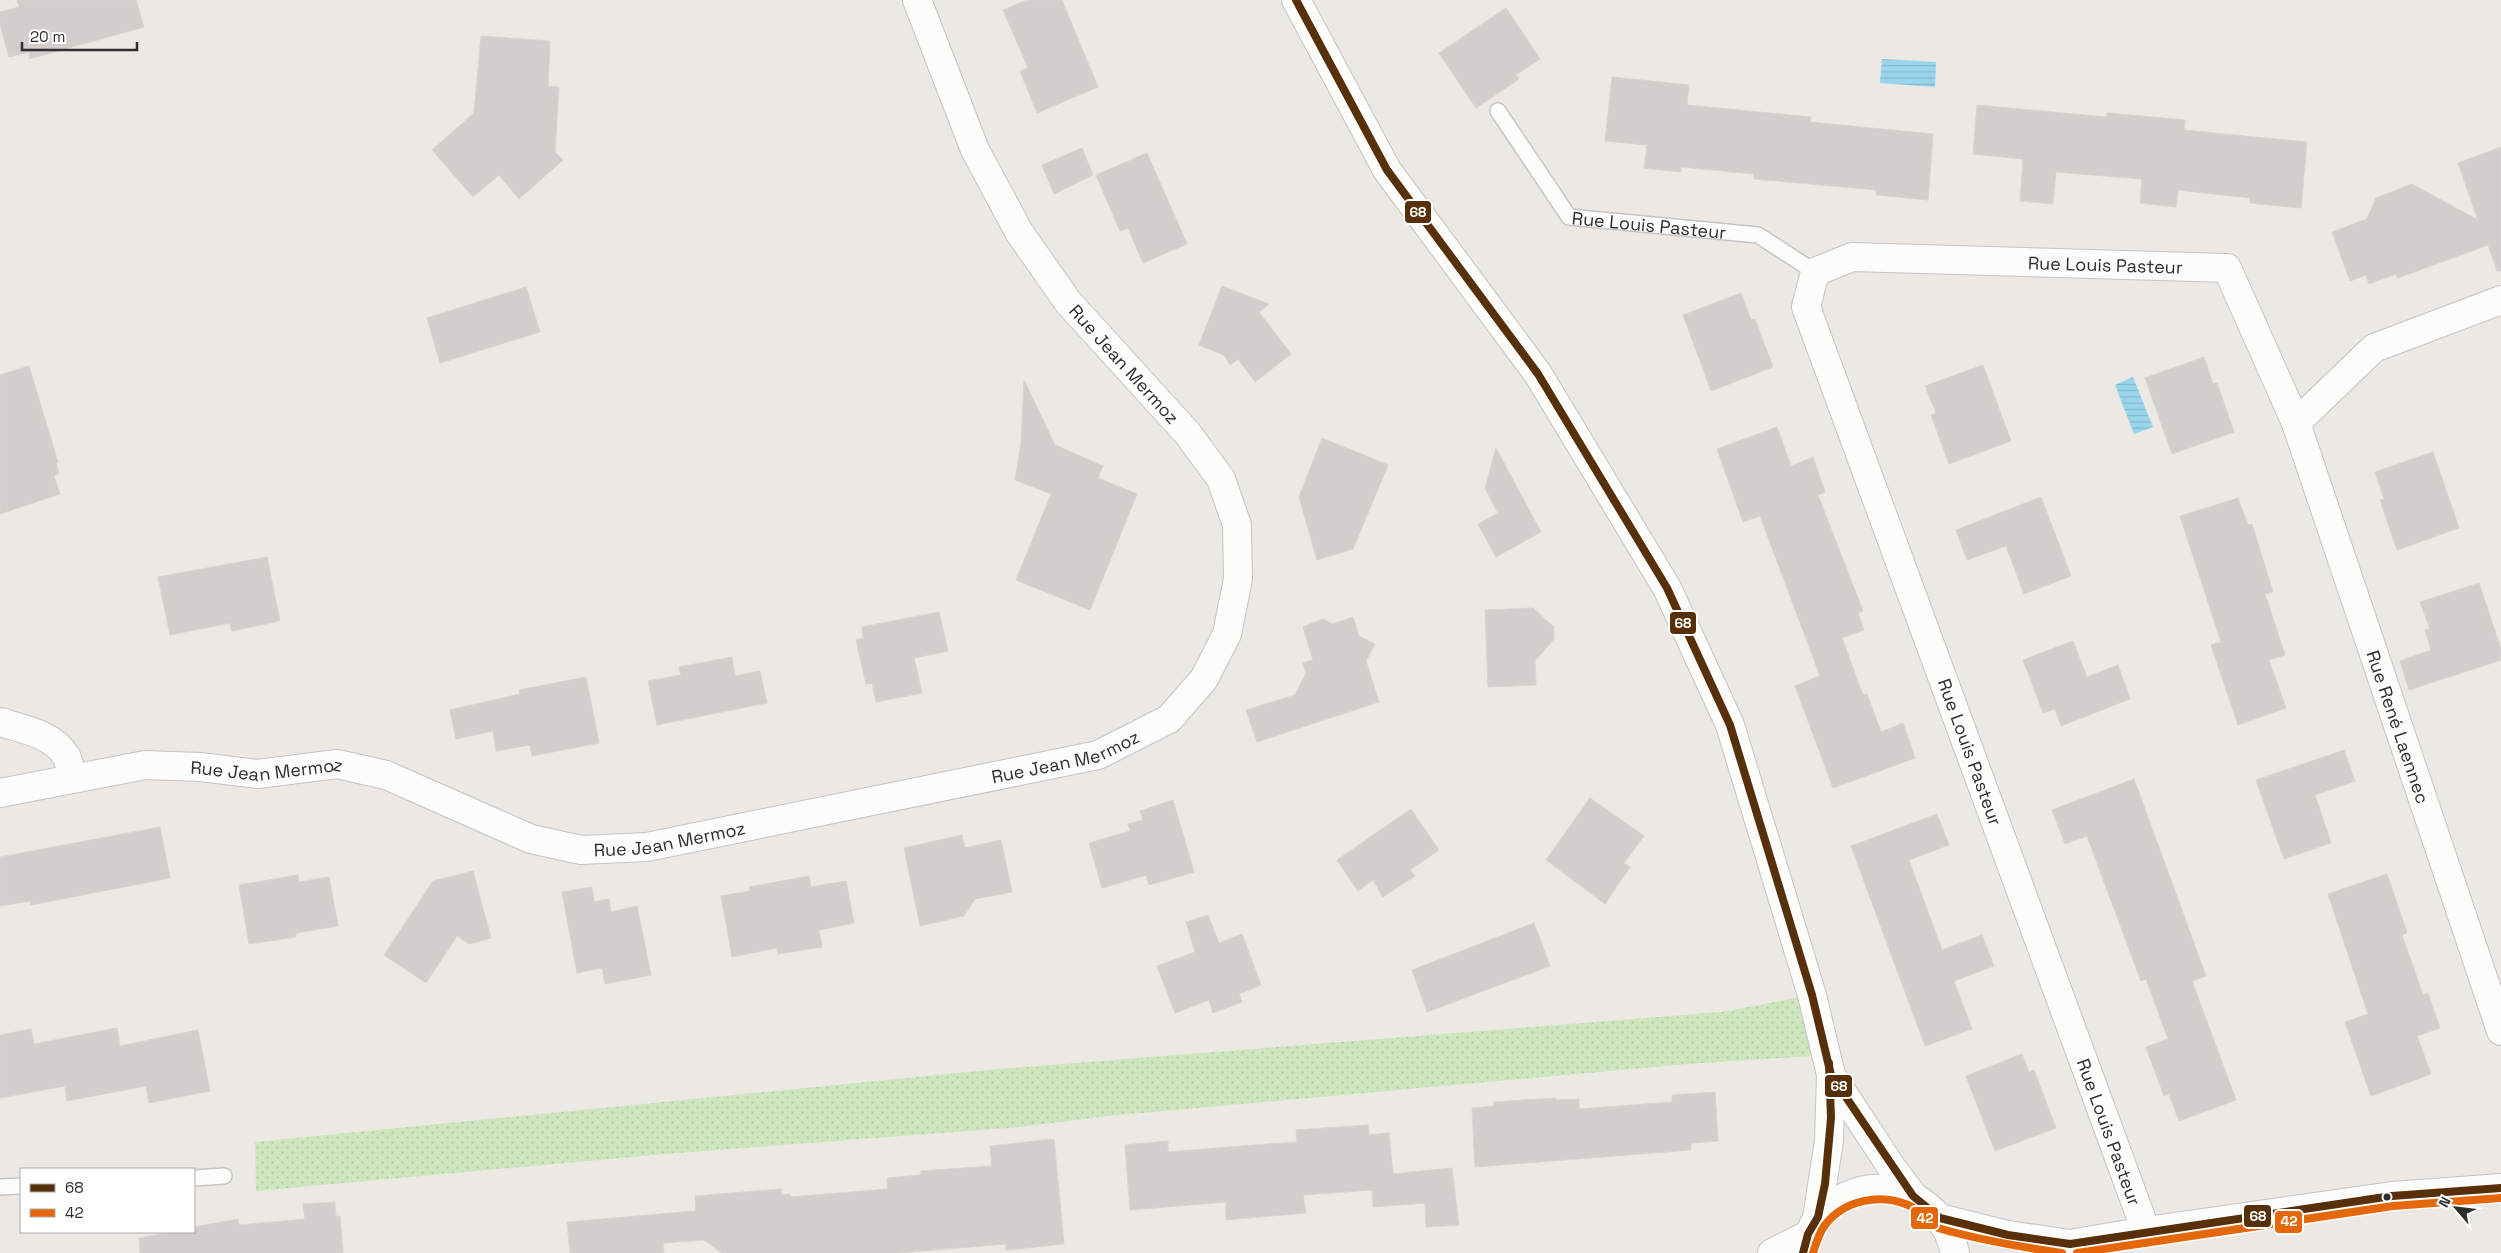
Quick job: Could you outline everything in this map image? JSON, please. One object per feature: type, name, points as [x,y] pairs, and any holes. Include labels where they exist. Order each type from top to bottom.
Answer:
[{"type":"street","name":"Rue Jean Mermoz","points":[[0,793],[144,765],[200,767],[258,774],[337,764],[386,775],[531,839],[581,850],[647,847],[1098,755],[1169,719],[1204,679],[1227,634],[1238,580],[1237,525],[1234,516],[1220,479],[1188,434],[1068,302],[1019,232],[975,150],[917,0]]},
{"type":"street","points":[[1296,0],[1387,170],[1538,374],[1667,588],[1730,725],[1812,995],[1831,1075],[1829,1141],[1809,1235]]},
{"type":"street","name":"Rue Louis Pasteur","points":[[2146,1231],[1806,307],[1815,272],[1852,257],[2227,268],[2296,423]]},
{"type":"street","points":[[2296,423],[2374,348],[2501,300]]},
{"type":"street","name":"Rue René Laennec","points":[[2296,423],[2501,1031]]},
{"type":"street","points":[[0,722],[35,732],[52,741],[67,756],[72,779]]},
{"type":"street","points":[[1831,1075],[1892,1168],[1913,1196]]},
{"type":"street","points":[[1772,1253],[1809,1235],[1837,1200],[1861,1190],[1888,1188],[1913,1196],[1928,1206],[1940,1218],[1952,1238],[1955,1253]]},
{"type":"street","points":[[1940,1218],[2062,1248],[2146,1231],[2392,1196],[2501,1188]]},
{"type":"lane","name":"Rue Louis Pasteur","points":[[1498,111],[1569,216],[1758,235],[1815,272]]},
{"type":"lane","points":[[195,1178],[224,1176]]},
{"type":"lane","points":[[0,1187],[20,1186]]},
{"type":"green space","points":[[1812,995],[1827,1055],[1688,1064],[1108,1116],[1020,1127],[665,1154],[256,1191],[255,1142],[999,1069],[1721,1012]]},
{"type":"water","points":[[1882,59],[1936,62],[1935,87],[1880,83]]},
{"type":"water","points":[[2133,377],[2153,427],[2134,434],[2115,385]]},
{"type":"building","points":[[17,0],[136,0],[144,27],[29,59],[30,52],[9,57],[0,25],[0,12],[19,7]]},
{"type":"building","points":[[1027,0],[1062,0],[1098,87],[1037,113],[1020,71],[1028,68],[1003,10]]},
{"type":"building","points":[[1506,8],[1540,59],[1516,75],[1519,79],[1476,108],[1439,53]]},
{"type":"building","points":[[481,36],[550,41],[548,86],[559,87],[555,152],[563,160],[519,199],[499,175],[473,197],[432,150],[474,113]]},
{"type":"building","points":[[1612,77],[1689,85],[1687,105],[1811,117],[1810,122],[1933,134],[1928,200],[1876,195],[1876,190],[1754,179],[1754,174],[1681,167],[1681,172],[1644,168],[1647,145],[1605,141]]},
{"type":"building","points":[[1977,105],[2107,117],[2107,113],[2185,120],[2184,130],[2307,142],[2301,208],[2250,203],[2250,198],[2178,190],[2176,207],[2140,203],[2142,179],[2056,172],[2053,204],[2020,201],[2023,159],[1973,154]]},
{"type":"building","points":[[2501,147],[2501,271],[2497,271],[2488,245],[2398,278],[2396,274],[2369,284],[2366,275],[2350,281],[2332,232],[2367,219],[2376,198],[2412,184],[2478,220],[2458,163]]},
{"type":"building","points":[[1082,148],[1093,175],[1054,194],[1042,165]]},
{"type":"building","points":[[1147,153],[1187,244],[1143,263],[1128,228],[1120,231],[1096,175]]},
{"type":"building","points":[[1222,286],[1269,304],[1259,312],[1291,354],[1255,382],[1238,359],[1230,365],[1224,355],[1199,345]]},
{"type":"building","points":[[526,287],[540,332],[440,363],[427,318]]},
{"type":"building","points":[[1741,293],[1751,320],[1755,319],[1773,367],[1711,391],[1683,315]]},
{"type":"building","points":[[2204,357],[2213,384],[2217,383],[2234,432],[2172,454],[2145,378]]},
{"type":"building","points":[[1983,365],[2011,441],[1949,464],[1931,415],[1936,413],[1925,386]]},
{"type":"building","points":[[29,366],[58,462],[56,463],[59,473],[54,476],[60,494],[0,514],[0,375]]},
{"type":"building","points":[[1024,380],[1055,445],[1103,466],[1098,478],[1137,494],[1090,610],[1016,580],[1051,494],[1015,480],[1021,443]]},
{"type":"building","points":[[1777,427],[1791,466],[1813,457],[1825,492],[1818,495],[1863,611],[1858,613],[1864,630],[1842,638],[1863,695],[1867,694],[1881,732],[1903,723],[1915,758],[1833,788],[1795,686],[1820,676],[1760,516],[1743,522],[1717,449]]},
{"type":"building","points":[[1322,438],[1388,465],[1353,549],[1317,560],[1299,497]]},
{"type":"building","points":[[1496,448],[1541,532],[1496,557],[1478,524],[1498,513],[1485,488]]},
{"type":"building","points":[[2433,452],[2459,528],[2397,550],[2380,500],[2384,499],[2375,472]]},
{"type":"building","points":[[2041,497],[2071,576],[2024,594],[2006,546],[1967,560],[1956,530]]},
{"type":"building","points":[[2238,498],[2248,525],[2252,524],[2273,592],[2265,594],[2285,655],[2269,660],[2286,708],[2238,725],[2211,645],[2221,642],[2180,516]]},
{"type":"building","points":[[267,557],[280,621],[232,631],[230,623],[170,635],[158,577]]},
{"type":"building","points":[[2479,583],[2501,649],[2501,660],[2409,690],[2400,661],[2431,650],[2425,630],[2430,629],[2420,602]]},
{"type":"building","points":[[1533,608],[1554,627],[1554,639],[1535,661],[1536,685],[1488,687],[1485,610]]},
{"type":"building","points":[[939,612],[948,651],[914,658],[922,693],[876,702],[872,683],[866,684],[856,640],[863,638],[862,627]]},
{"type":"building","points":[[1353,617],[1359,636],[1375,644],[1366,661],[1379,702],[1257,742],[1246,710],[1295,695],[1306,673],[1303,663],[1313,660],[1303,627],[1323,619],[1332,624]]},
{"type":"building","points":[[2073,641],[2087,677],[2118,665],[2130,699],[2061,726],[2055,709],[2043,713],[2023,660]]},
{"type":"building","points":[[732,657],[735,676],[760,671],[767,703],[657,725],[648,681],[681,675],[679,667]]},
{"type":"building","points":[[586,677],[599,743],[532,756],[530,745],[496,751],[493,731],[456,739],[450,710],[520,694],[519,690]]},
{"type":"building","points":[[2344,750],[2355,781],[2315,795],[2331,843],[2284,859],[2256,780]]},
{"type":"building","points":[[2134,779],[2206,976],[2192,981],[2236,1100],[2179,1121],[2169,1094],[2164,1096],[2146,1047],[2168,1039],[2146,979],[2141,981],[2087,836],[2065,844],[2052,810]]},
{"type":"building","points":[[1590,798],[1644,836],[1624,863],[1630,867],[1605,904],[1546,860]]},
{"type":"building","points":[[1173,800],[1194,872],[1149,885],[1146,875],[1102,888],[1089,843],[1130,831],[1128,824],[1143,820],[1140,811]]},
{"type":"building","points":[[1411,809],[1439,850],[1410,870],[1415,876],[1383,897],[1373,880],[1358,891],[1337,860]]},
{"type":"building","points":[[1937,814],[1949,845],[1909,860],[1942,950],[1982,935],[1994,966],[1954,981],[1972,1029],[1925,1046],[1851,846]]},
{"type":"building","points":[[160,827],[170,878],[31,905],[30,901],[0,906],[0,857]]},
{"type":"building","points":[[962,835],[965,848],[1001,840],[1012,892],[975,899],[964,916],[920,926],[904,848]]},
{"type":"building","points":[[473,871],[491,938],[469,944],[457,936],[426,983],[384,955],[433,881]]},
{"type":"building","points":[[2387,874],[2407,933],[2402,935],[2423,995],[2428,993],[2440,1028],[2417,1036],[2431,1074],[2371,1096],[2345,1022],[2368,1014],[2328,894]]},
{"type":"building","points":[[298,875],[299,882],[329,877],[338,926],[296,933],[296,937],[249,944],[239,885]]},
{"type":"building","points":[[809,876],[811,887],[846,881],[854,923],[819,930],[822,947],[778,954],[777,948],[732,957],[721,896],[750,891],[749,887]]},
{"type":"building","points":[[592,887],[594,902],[609,899],[611,912],[637,906],[651,975],[605,984],[602,968],[577,973],[562,892]]},
{"type":"building","points":[[1208,915],[1219,943],[1242,934],[1261,985],[1239,994],[1242,1002],[1213,1013],[1209,1000],[1175,1013],[1157,966],[1195,952],[1186,922]]},
{"type":"building","points":[[1534,923],[1550,966],[1427,1012],[1412,970]]},
{"type":"building","points":[[117,1028],[120,1046],[198,1030],[210,1091],[149,1103],[146,1086],[67,1101],[65,1086],[0,1098],[0,1035],[31,1029],[34,1044]]},
{"type":"building","points":[[2022,1054],[2029,1072],[2034,1070],[2056,1128],[1995,1151],[1966,1076]]},
{"type":"building","points":[[1715,1092],[1718,1141],[1691,1143],[1691,1150],[1475,1167],[1472,1108],[1494,1106],[1494,1102],[1556,1098],[1556,1100],[1579,1099],[1579,1109],[1672,1102],[1672,1095]]},
{"type":"building","points":[[1368,1125],[1369,1135],[1389,1133],[1393,1174],[1452,1168],[1459,1225],[1426,1227],[1425,1203],[1373,1207],[1372,1190],[1303,1195],[1306,1213],[1226,1220],[1226,1202],[1130,1210],[1125,1145],[1168,1141],[1168,1152],[1297,1142],[1296,1130]]},
{"type":"building","points":[[1054,1139],[1064,1244],[1006,1250],[1006,1244],[898,1253],[722,1253],[704,1240],[663,1243],[664,1253],[570,1253],[567,1222],[696,1211],[695,1196],[781,1189],[782,1195],[790,1194],[790,1197],[888,1189],[887,1178],[921,1175],[921,1171],[992,1166],[990,1146]]},
{"type":"building","points":[[335,1202],[336,1217],[340,1216],[343,1253],[140,1253],[139,1238],[165,1233],[195,1233],[195,1227],[238,1219],[239,1225],[305,1219],[303,1204]]},
{"type":"transit line","name":"68","points":[[1296,0],[1387,170],[1538,374],[1667,588],[1730,725],[1812,995],[1831,1075],[1913,1196],[1940,1218],[2008,1235],[2070,1244],[2392,1196],[2501,1188]]},
{"type":"transit line","name":"68","points":[[1803,1253],[1808,1234],[1818,1217],[1825,1184],[1831,1118],[1829,1063]]},
{"type":"transit line","name":"42","points":[[2077,1253],[2393,1206],[2501,1198]]},
{"type":"transit line","name":"42","points":[[1813,1253],[1821,1231],[1833,1216],[1852,1205],[1874,1199],[1897,1201],[1908,1205],[1938,1228],[2000,1243],[2062,1253]]}]
